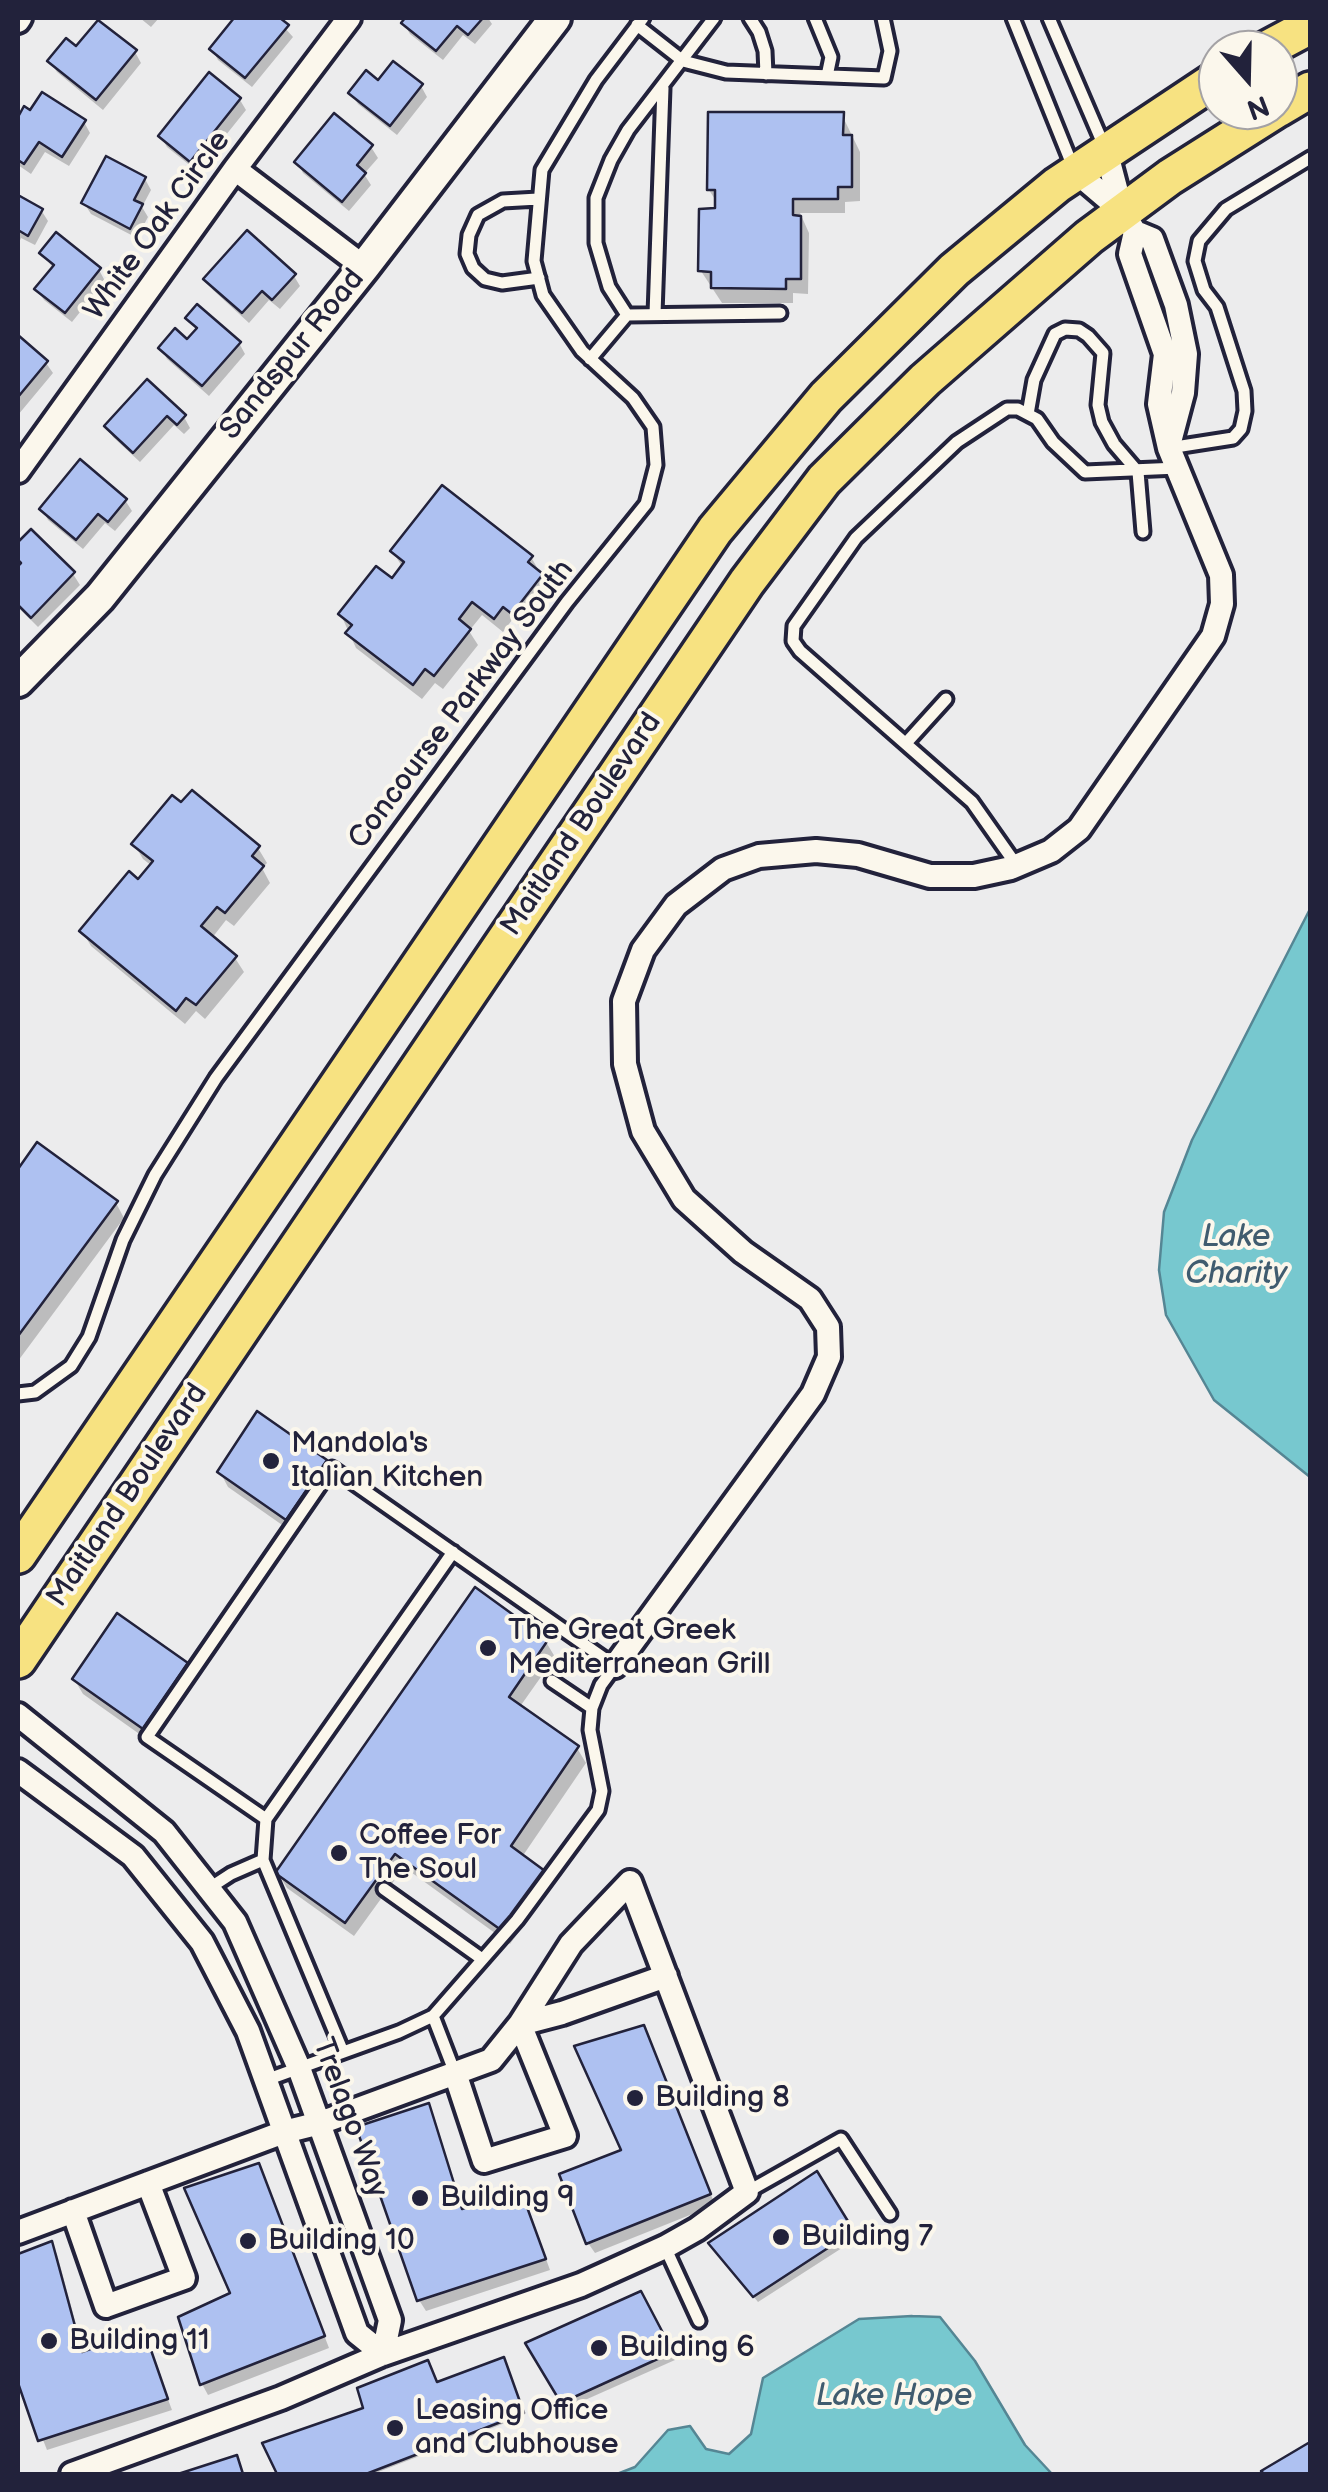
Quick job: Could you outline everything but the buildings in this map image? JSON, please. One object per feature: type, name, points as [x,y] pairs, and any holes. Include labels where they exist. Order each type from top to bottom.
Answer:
[{"type":"main road","name":"Maitland Boulevard","points":[[18,1555],[715,530],[838,384],[954,270],[1075,171],[1198,91]]},
{"type":"main road","name":"Maitland Boulevard","points":[[18,1660],[747,582],[824,480],[924,380],[1006,306],[1128,222],[1170,177],[1244,130]]},
{"type":"street","name":"White Oak Circle","points":[[18,471],[349,18]]},
{"type":"street","name":"Sandspur Road","points":[[18,682],[100,598],[364,267],[555,18]]},
{"type":"street","points":[[1106,150],[1128,222]]},
{"type":"street","points":[[235,169],[364,267]]},
{"type":"street","points":[[615,1666],[813,1394],[829,1357],[828,1328],[810,1299],[743,1252],[684,1200],[643,1131],[625,1064],[624,1001],[643,950],[676,904],[723,869],[760,856],[816,851],[858,855],[930,876],[974,876],[1017,866],[1051,851],[1079,830],[1213,636],[1222,604],[1221,575],[1173,458],[1186,354],[1176,305],[1152,239],[1128,222],[1075,171]]},
{"type":"street","name":"Trelago Way","points":[[18,1715],[164,1832],[235,1922],[300,2068],[390,2320],[382,2354]]},
{"type":"street","points":[[18,1772],[133,1856],[202,1942],[248,2031],[357,2333],[382,2354]]},
{"type":"street","points":[[18,2232],[284,2132],[320,2123],[491,2060],[520,2024],[571,1944],[630,1882],[747,2192],[665,2247],[581,2285],[382,2354],[263,2405],[72,2474]]},
{"type":"street","points":[[520,2024],[666,1976]]},
{"type":"street","points":[[455,2073],[484,2162],[565,2136],[520,2024]]},
{"type":"street","points":[[73,2211],[106,2306],[184,2278],[148,2183]]},
{"type":"lane","points":[[626,314],[609,287],[596,243],[596,198],[628,130],[714,18]]},
{"type":"lane","points":[[750,18],[765,52],[766,74]]},
{"type":"lane","points":[[814,18],[832,57],[826,76]]},
{"type":"lane","points":[[640,22],[683,60],[726,72],[884,78],[890,51],[882,18]]},
{"type":"lane","points":[[1013,18],[1075,171]]},
{"type":"lane","points":[[1049,18],[1106,150]]},
{"type":"lane","name":"Concourse Parkway South","points":[[18,1394],[36,1392],[70,1366],[89,1337],[123,1240],[155,1176],[216,1078],[567,602],[646,504],[656,465],[653,428],[633,398],[590,359],[543,295],[534,261],[542,170],[596,80],[640,22]]},
{"type":"lane","points":[[655,314],[663,86]]},
{"type":"lane","points":[[1017,866],[972,802],[800,651],[793,641],[794,626],[856,538],[957,442],[1007,409],[1018,409],[1037,419],[1053,442],[1085,472],[1138,472],[1233,438],[1241,428],[1245,411],[1244,391],[1217,307],[1204,290],[1195,261],[1199,241],[1226,208],[1310,158]]},
{"type":"lane","points":[[538,199],[504,200],[478,215],[467,254],[472,268],[484,279],[502,283],[539,278]]},
{"type":"lane","points":[[626,314],[780,313]]},
{"type":"lane","points":[[590,359],[626,314]]},
{"type":"lane","points":[[1028,414],[1034,380],[1054,334],[1065,329],[1078,330],[1097,344],[1102,354],[1098,405],[1102,422],[1114,444],[1138,472],[1143,532]]},
{"type":"lane","points":[[908,742],[946,699]]},
{"type":"lane","points":[[266,1819],[147,1737],[332,1468],[615,1666],[601,1685],[592,1708],[590,1730],[602,1791],[598,1810],[518,1920],[433,2016],[266,2080]]},
{"type":"lane","points":[[343,2052],[263,1860],[266,1819],[452,1552]]},
{"type":"lane","points":[[552,1681],[592,1708]]},
{"type":"lane","points":[[208,1888],[263,1860]]},
{"type":"lane","points":[[384,1889],[482,1960]]},
{"type":"lane","points":[[433,2016],[455,2073]]},
{"type":"lane","points":[[747,2192],[841,2139],[890,2214]]},
{"type":"lane","points":[[665,2247],[699,2321]]},
{"type":"water","name":"Lake Charity","points":[[1310,909],[1310,1477],[1214,1400],[1166,1315],[1159,1270],[1164,1212],[1192,1140]]},
{"type":"water","name":"Lake Hope","points":[[940,2317],[975,2361],[1025,2445],[1052,2474],[617,2474],[635,2467],[668,2430],[690,2426],[706,2449],[729,2454],[751,2434],[763,2378],[859,2319]]},
{"type":"place","name":"Mandola's Italian Kitchen","points":[[271,1461]]},
{"type":"place","name":"The Great Greek Mediterranean Grill","points":[[488,1648]]},
{"type":"place","name":"Coffee For The Soul","points":[[339,1853]]},
{"type":"place","name":"Building 8","points":[[635,2098]]},
{"type":"place","name":"Building 9","points":[[420,2198]]},
{"type":"place","name":"Building 7","points":[[781,2237]]},
{"type":"place","name":"Building 10","points":[[248,2241]]},
{"type":"place","name":"Building 11","points":[[49,2341]]},
{"type":"place","name":"Building 6","points":[[599,2348]]},
{"type":"place","name":"Leasing Office and Clubhouse","points":[[395,2428]]}]
